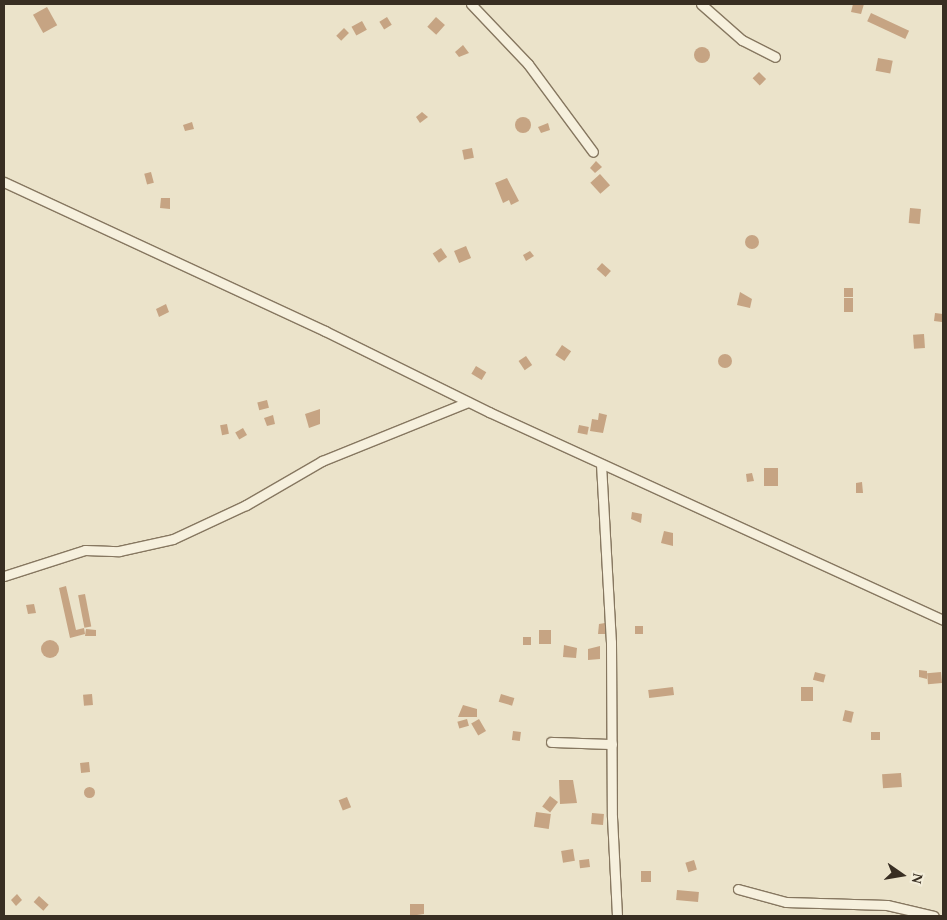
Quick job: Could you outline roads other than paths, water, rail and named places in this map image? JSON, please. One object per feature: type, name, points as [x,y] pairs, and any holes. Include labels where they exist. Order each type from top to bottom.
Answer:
[{"type":"street","points":[[470,4],[528,64],[593,152]]},
{"type":"street","points":[[701,4],[742,40],[775,57]]},
{"type":"street","points":[[4,182],[468,402],[943,620]]},
{"type":"street","points":[[4,576],[85,550],[119,551],[173,539],[246,505],[322,461],[468,402]]},
{"type":"street","points":[[601,464],[611,642],[617,916]]},
{"type":"street","points":[[551,742],[612,744]]},
{"type":"street","points":[[738,889],[795,903],[888,905],[934,916]]}]
